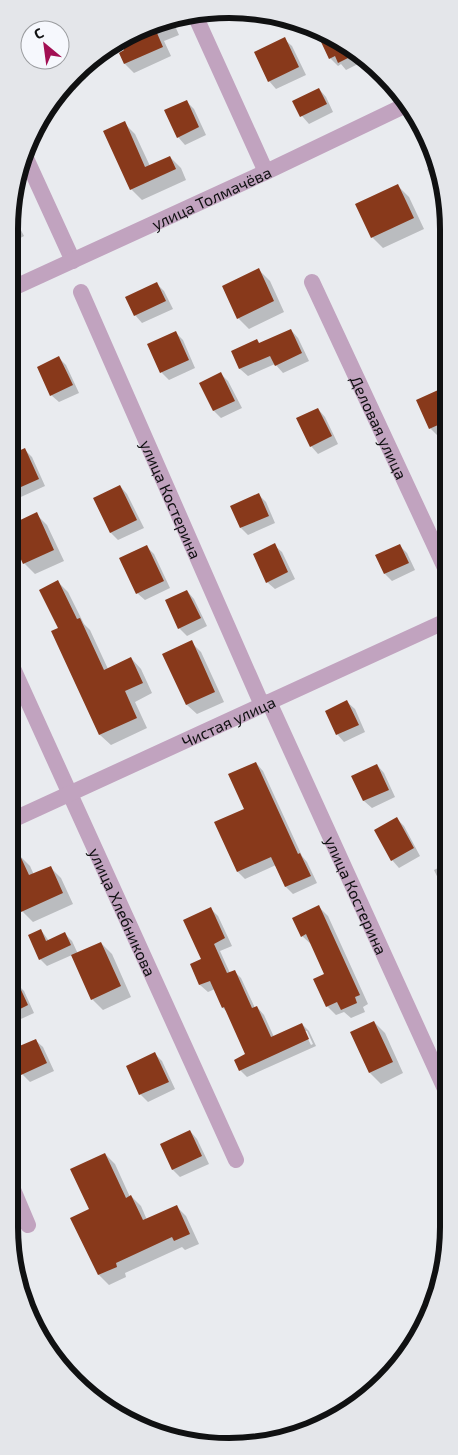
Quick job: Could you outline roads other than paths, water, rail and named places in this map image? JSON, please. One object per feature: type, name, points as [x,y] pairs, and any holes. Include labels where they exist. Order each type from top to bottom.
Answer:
[{"type":"street","points":[[197,20],[266,172]]},
{"type":"street","name":"улица Толмачёва","points":[[18,286],[266,172],[402,107]]},
{"type":"street","points":[[28,163],[73,261]]},
{"type":"street","name":"Деловая улица","points":[[312,282],[440,559]]},
{"type":"street","name":"улица Костерина","points":[[81,292],[266,704],[440,1079]]},
{"type":"street","name":"Чистая улица","points":[[18,817],[440,624]]},
{"type":"street","name":"улица Хлебникова","points":[[18,679],[236,1160]]},
{"type":"street","points":[[18,1201],[28,1225]]}]
